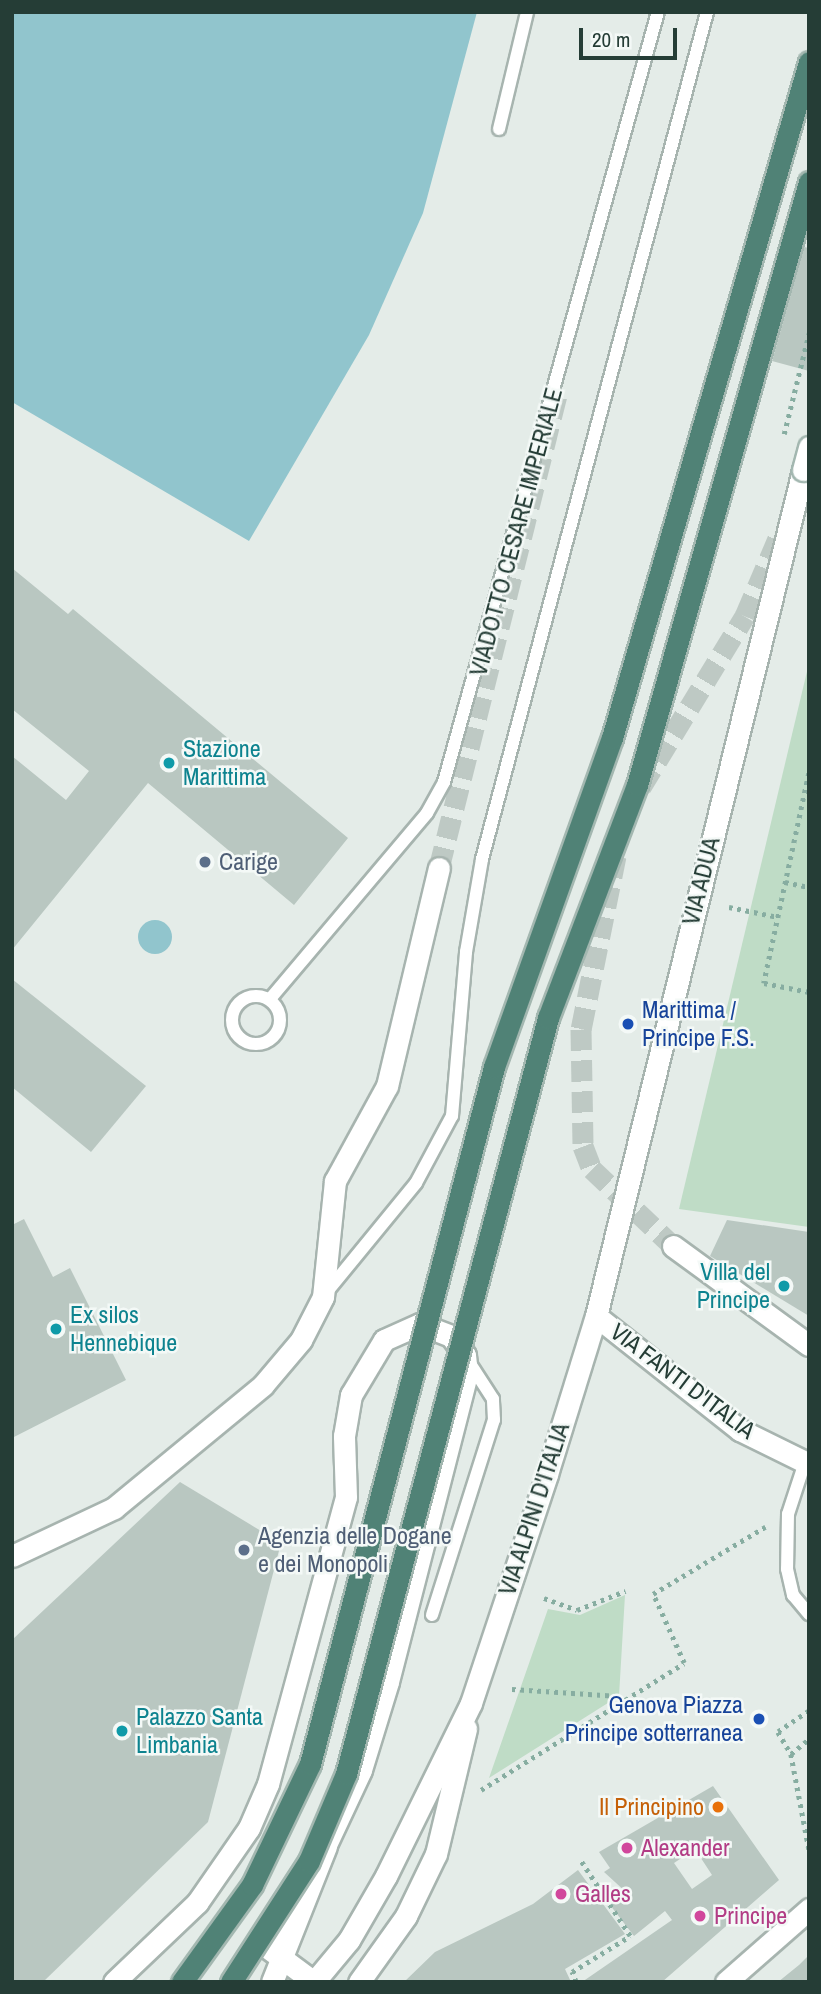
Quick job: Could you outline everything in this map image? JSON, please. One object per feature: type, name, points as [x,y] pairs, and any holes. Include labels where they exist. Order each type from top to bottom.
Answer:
[{"type":"highway","points":[[182,1982],[252,1885],[310,1764],[494,1067],[612,738],[809,62]]},
{"type":"highway","points":[[231,1982],[309,1861],[346,1774],[544,1031],[637,785],[809,182]]},
{"type":"street","name":"VIA ADUA","points":[[596,1316],[806,470],[809,447]]},
{"type":"street","points":[[12,1556],[114,1507],[177,1459],[283,1365],[323,1297],[335,1181],[387,1086],[439,868]]},
{"type":"street","points":[[673,1246],[809,1345]]},
{"type":"street","name":"VIA FANTI D'ITALIA","points":[[596,1316],[740,1430],[807,1463]]},
{"type":"street","name":"VIA ALPINI D'ITALIA","points":[[359,1982],[406,1916],[436,1854],[452,1807],[471,1703],[596,1316]]},
{"type":"street","points":[[114,1982],[221,1874],[268,1784],[346,1497],[346,1416],[362,1370],[384,1340],[410,1325],[442,1330],[465,1356],[467,1374],[388,1682],[360,1770],[326,1846],[283,1963],[272,1982]]},
{"type":"street","name":"VIA ALPINI D'ITALIA","points":[[314,1982],[349,1940],[386,1876],[471,1703]]},
{"type":"street","points":[[726,1982],[809,1909]]},
{"type":"street","points":[[283,1963],[314,1982]]},
{"type":"lane","points":[[499,128],[527,12]]},
{"type":"lane","name":"VIADOTTO CESARE IMPERIALE","points":[[270,999],[427,813],[444,782],[658,12]]},
{"type":"lane","points":[[323,1297],[416,1183],[452,1116],[466,952],[482,859],[707,12]]},
{"type":"lane","points":[[246,998],[270,999],[281,1018],[277,1042],[250,1043],[232,1026],[234,1009],[246,998]]},
{"type":"lane","points":[[432,1615],[494,1420],[493,1399],[465,1356]]},
{"type":"lane","points":[[807,1463],[788,1514],[787,1569],[793,1595],[809,1614]]},
{"type":"path","points":[[809,772],[764,983],[809,992]]},
{"type":"path","points":[[785,882],[809,887]]},
{"type":"path","points":[[729,907],[778,917]]},
{"type":"path","points":[[477,1798],[490,1780],[684,1663],[653,1594],[740,1545]]},
{"type":"path","points":[[544,1598],[577,1610],[625,1591]]},
{"type":"path","points":[[512,1689],[619,1696]]},
{"type":"path","points":[[809,1711],[778,1732],[791,1754],[809,1849]]},
{"type":"path","points":[[791,1754],[809,1739]]},
{"type":"path","points":[[576,1982],[572,1972],[630,1936],[581,1861]]},
{"type":"green space","points":[[809,663],[809,1227],[679,1209]]},
{"type":"green space","points":[[625,1595],[619,1696],[489,1778],[548,1609],[580,1615]]},
{"type":"water","points":[[12,12],[477,12],[423,213],[369,335],[249,541],[12,402]]},
{"type":"water","points":[[155,920],[167,925],[172,937],[167,949],[155,954],[143,949],[138,937],[143,925]]},
{"type":"building","points":[[804,247],[809,248],[809,371],[772,361]]},
{"type":"building","name":"Stazione Marittima","points":[[12,568],[68,614],[73,609],[348,838],[294,905],[148,783],[12,950],[12,756],[66,800],[89,771],[12,709]]},
{"type":"building","points":[[12,979],[146,1086],[91,1152],[12,1087]]},
{"type":"building","name":"Ex silos Hennebique","points":[[24,1219],[53,1277],[70,1268],[126,1380],[12,1438],[12,1225]]},
{"type":"building","name":"Villa del Principe","points":[[727,1220],[809,1232],[809,1316],[710,1256]]},
{"type":"building","name":"Palazzo Santa Limbania","points":[[180,1482],[281,1543],[208,1822],[43,1982],[12,1982],[12,1640]]},
{"type":"building","points":[[713,1786],[779,1880],[662,1982],[582,1982],[672,1920],[665,1911],[634,1936],[610,1905],[627,1893],[604,1872],[610,1868],[599,1852]],"holes":[[[695,1849],[712,1875],[692,1889],[674,1863]]]},
{"type":"building","points":[[578,1870],[625,1934],[565,1969],[571,1982],[404,1982],[435,1952],[533,1904]]},
{"type":"building","points":[[809,1955],[809,1982],[778,1982],[799,1965]]},
{"type":"tunnel","points":[[439,868],[559,388]]},
{"type":"tunnel","points":[[641,787],[745,616],[780,534]]},
{"type":"tunnel","points":[[616,856],[581,1029],[583,1146],[592,1169],[673,1246]]},
{"type":"place","name":"Stazione Marittima","points":[[169,763]]},
{"type":"place","name":"Carige","points":[[205,862]]},
{"type":"place","name":"Marittima / Principe F.S.","points":[[628,1024]]},
{"type":"place","name":"Villa del Principe","points":[[784,1286]]},
{"type":"place","name":"Ex silos Hennebique","points":[[56,1329]]},
{"type":"place","name":"Agenzia delle Dogane e dei Monopoli","points":[[244,1550]]},
{"type":"place","name":"Genova Piazza Principe sotterranea","points":[[759,1719]]},
{"type":"place","name":"Palazzo Santa Limbania","points":[[122,1731]]},
{"type":"place","name":"Il Principino","points":[[718,1807]]},
{"type":"place","name":"Alexander","points":[[627,1848]]},
{"type":"place","name":"Galles","points":[[561,1894]]},
{"type":"place","name":"Principe","points":[[700,1916]]}]
